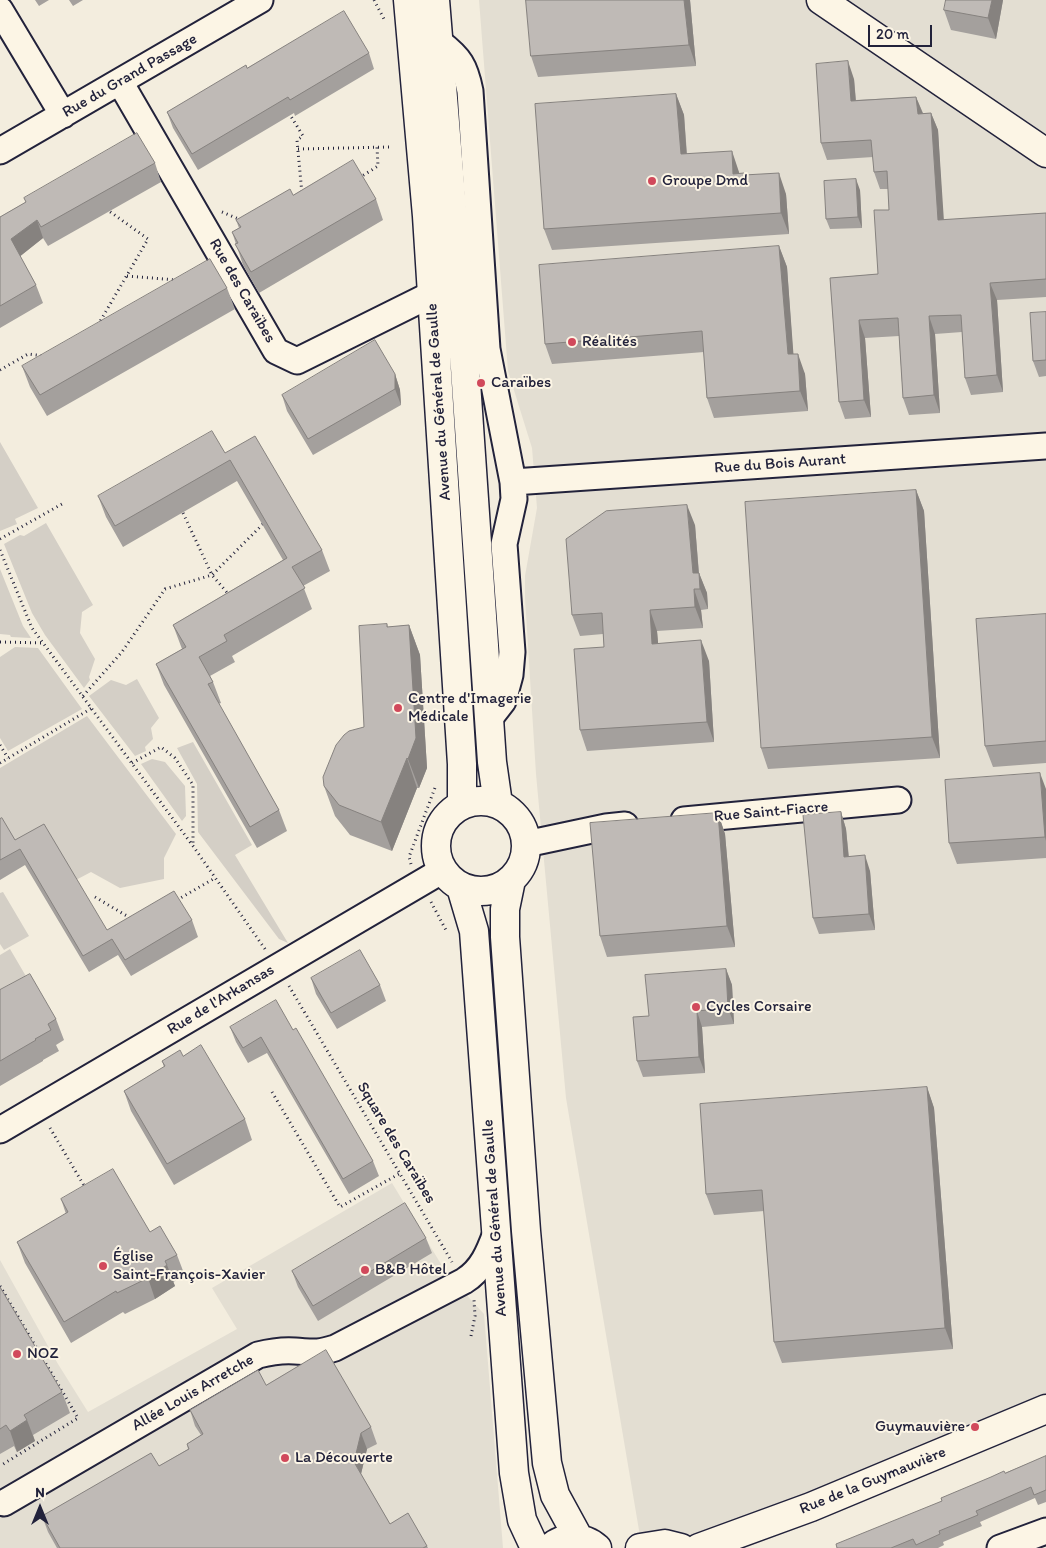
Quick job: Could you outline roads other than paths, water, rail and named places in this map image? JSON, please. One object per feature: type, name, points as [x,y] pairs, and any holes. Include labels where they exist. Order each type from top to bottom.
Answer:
[{"type":"main road","name":"Avenue du Général de Gaulle","points":[[408,0],[432,294],[462,764],[462,805]]},
{"type":"main road","name":"Avenue du Général de Gaulle","points":[[435,0],[465,368],[489,719],[494,782],[498,804]]},
{"type":"main road","points":[[821,0],[1046,153]]},
{"type":"main road","points":[[474,801],[498,804],[515,816],[525,834],[526,844],[523,864],[511,880],[500,887],[487,891],[474,891],[452,879],[436,852],[438,834],[447,817],[462,805],[474,801]]},
{"type":"main road","name":"Avenue du Général de Gaulle","points":[[452,879],[474,931],[514,1473],[522,1520],[535,1548]]},
{"type":"main road","name":"Avenue du Général de Gaulle","points":[[511,880],[505,909],[505,937],[526,1230],[547,1463],[555,1495],[588,1543]]},
{"type":"main road","name":"Rue de la Guymauvière","points":[[699,1548],[820,1503],[1046,1409]]},
{"type":"main road","points":[[550,1548],[560,1541],[569,1538],[588,1543]]},
{"type":"main road","points":[[640,1548],[665,1544],[682,1548]]},
{"type":"street","name":"Rue du Grand Passage","points":[[0,151],[260,0]]},
{"type":"street","points":[[0,10],[63,115]]},
{"type":"street","points":[[439,42],[451,51],[466,70],[470,91],[487,349],[513,482],[514,499],[504,544],[512,652],[510,675],[503,701],[489,719]]},
{"type":"street","name":"Rue des Caraïbes","points":[[120,82],[276,351],[297,361],[432,294]]},
{"type":"street","name":"Rue du Bois Aurant","points":[[513,482],[1046,446]]},
{"type":"street","name":"Rue Saint-Fiacre","points":[[526,844],[606,827],[898,800]]},
{"type":"street","name":"Rue de l'Arkansas","points":[[0,1130],[278,967],[452,879]]},
{"type":"street","name":"Allée Louis Arretche","points":[[4,1503],[258,1355],[271,1352],[294,1351],[312,1354],[335,1348],[468,1279],[481,1265],[489,1252],[496,1233]]},
{"type":"street","points":[[468,1279],[492,1290],[501,1306]]},
{"type":"street","points":[[1000,1548],[1046,1531]]},
{"type":"place","name":"Groupe Dmd","points":[[652,181]]},
{"type":"place","name":"Réalités","points":[[572,342]]},
{"type":"place","name":"Caraïbes","points":[[481,383]]},
{"type":"place","name":"Centre d'Imagerie Médicale","points":[[398,708]]},
{"type":"place","name":"Cycles Corsaire","points":[[696,1007]]},
{"type":"place","name":"Église Saint-François-Xavier","points":[[103,1266]]},
{"type":"place","name":"B&B Hôtel","points":[[365,1270]]},
{"type":"place","name":"NOZ","points":[[17,1354]]},
{"type":"place","name":"Guymauvière","points":[[975,1427]]},
{"type":"place","name":"La Découverte","points":[[285,1458]]}]
